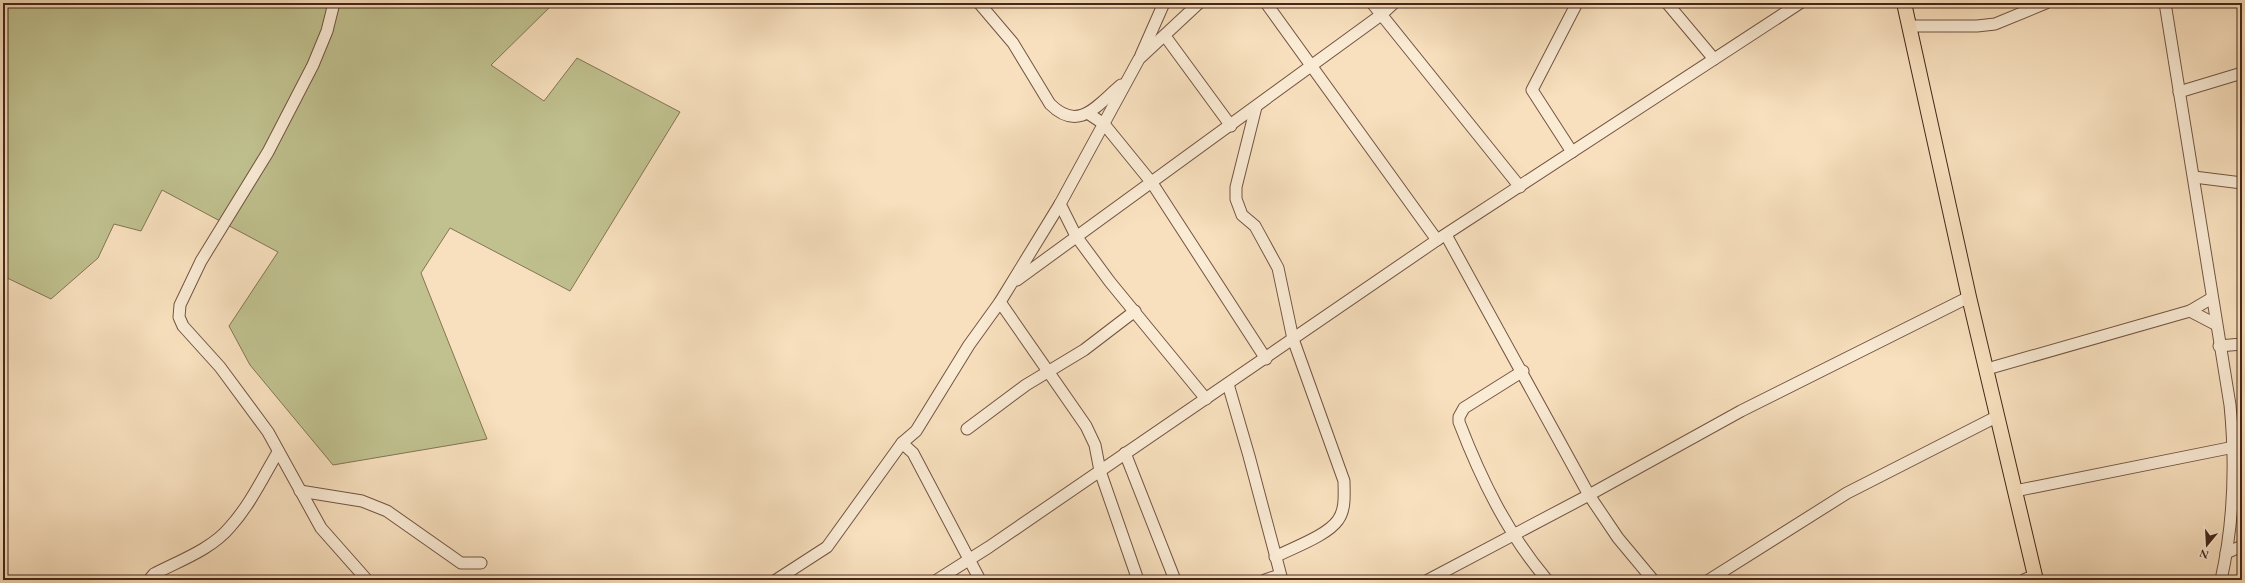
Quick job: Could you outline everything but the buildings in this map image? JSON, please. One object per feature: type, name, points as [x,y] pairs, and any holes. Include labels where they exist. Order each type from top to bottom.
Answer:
[{"type":"main road","points":[[1904,3],[1969,297],[2015,491],[2032,578]]},
{"type":"street","points":[[334,3],[327,31],[310,71],[268,152],[201,261],[180,305],[178,317],[183,326],[220,368],[268,432],[321,528],[367,580]]},
{"type":"street","points":[[979,3],[1013,43],[1050,104],[1058,112],[1067,116],[1076,117],[1089,114],[1126,81]]},
{"type":"street","points":[[776,580],[827,547],[902,443],[916,431],[969,345],[1011,285],[1060,204],[1139,59],[1164,3]]},
{"type":"street","points":[[1139,59],[1199,3]]},
{"type":"street","points":[[1266,3],[1442,238],[1523,371],[1589,495],[1618,538],[1653,580]]},
{"type":"street","points":[[1372,3],[1520,187]]},
{"type":"street","points":[[1011,285],[1076,236],[1152,183],[1381,15],[1394,3]]},
{"type":"street","points":[[1572,152],[1532,90],[1577,3]]},
{"type":"street","points":[[1667,3],[1714,59]]},
{"type":"street","points":[[937,580],[969,560],[1442,238],[1800,3]]},
{"type":"street","points":[[1909,26],[1977,26],[1996,24],[2046,3]]},
{"type":"street","points":[[2165,3],[2194,177],[2200,228],[2215,324],[2230,406],[2234,447],[2238,515],[2226,553],[2221,580]]},
{"type":"street","points":[[1165,36],[1230,126]]},
{"type":"street","points":[[2179,92],[2242,73]]},
{"type":"street","points":[[1256,107],[1236,187],[1236,199],[1242,215],[1254,226],[1278,268],[1293,339],[1344,481],[1344,502],[1338,520],[1325,532],[1275,557]]},
{"type":"street","points":[[1089,114],[1104,124],[1152,183],[1266,358]]},
{"type":"street","points":[[2194,177],[2242,183]]},
{"type":"street","points":[[1060,204],[1076,236],[1110,282],[1206,399]]},
{"type":"street","points":[[1428,580],[1589,495],[1741,411],[1969,297]]},
{"type":"street","points":[[1987,369],[2190,311],[2212,298]]},
{"type":"street","points":[[1000,302],[1086,426],[1094,445],[1100,470],[1138,580]]},
{"type":"street","points":[[967,429],[1026,385],[1084,350],[1135,311]]},
{"type":"street","points":[[2190,311],[2215,324]]},
{"type":"street","points":[[2219,346],[2242,344]]},
{"type":"street","points":[[1523,371],[1464,408],[1459,417],[1476,467],[1513,536],[1547,580]]},
{"type":"street","points":[[1228,384],[1281,577],[1265,580]]},
{"type":"street","points":[[1715,578],[1847,493],[1998,416]]},
{"type":"street","points":[[913,453],[916,431]]},
{"type":"street","points":[[902,443],[913,453],[980,580]]},
{"type":"street","points":[[2015,491],[2234,447]]},
{"type":"street","points":[[149,580],[154,574],[211,544],[230,528],[247,504],[278,452]]},
{"type":"street","points":[[1125,453],[1175,580]]},
{"type":"street","points":[[300,492],[362,501],[387,511],[461,563],[481,563]]},
{"type":"street","points":[[2226,553],[2242,546]]},
{"type":"green space","points":[[3,3],[554,3],[491,65],[544,101],[577,58],[680,112],[570,291],[450,228],[421,273],[487,439],[333,465],[250,365],[229,326],[278,252],[162,190],[141,231],[114,224],[98,258],[51,299],[3,276]]}]
